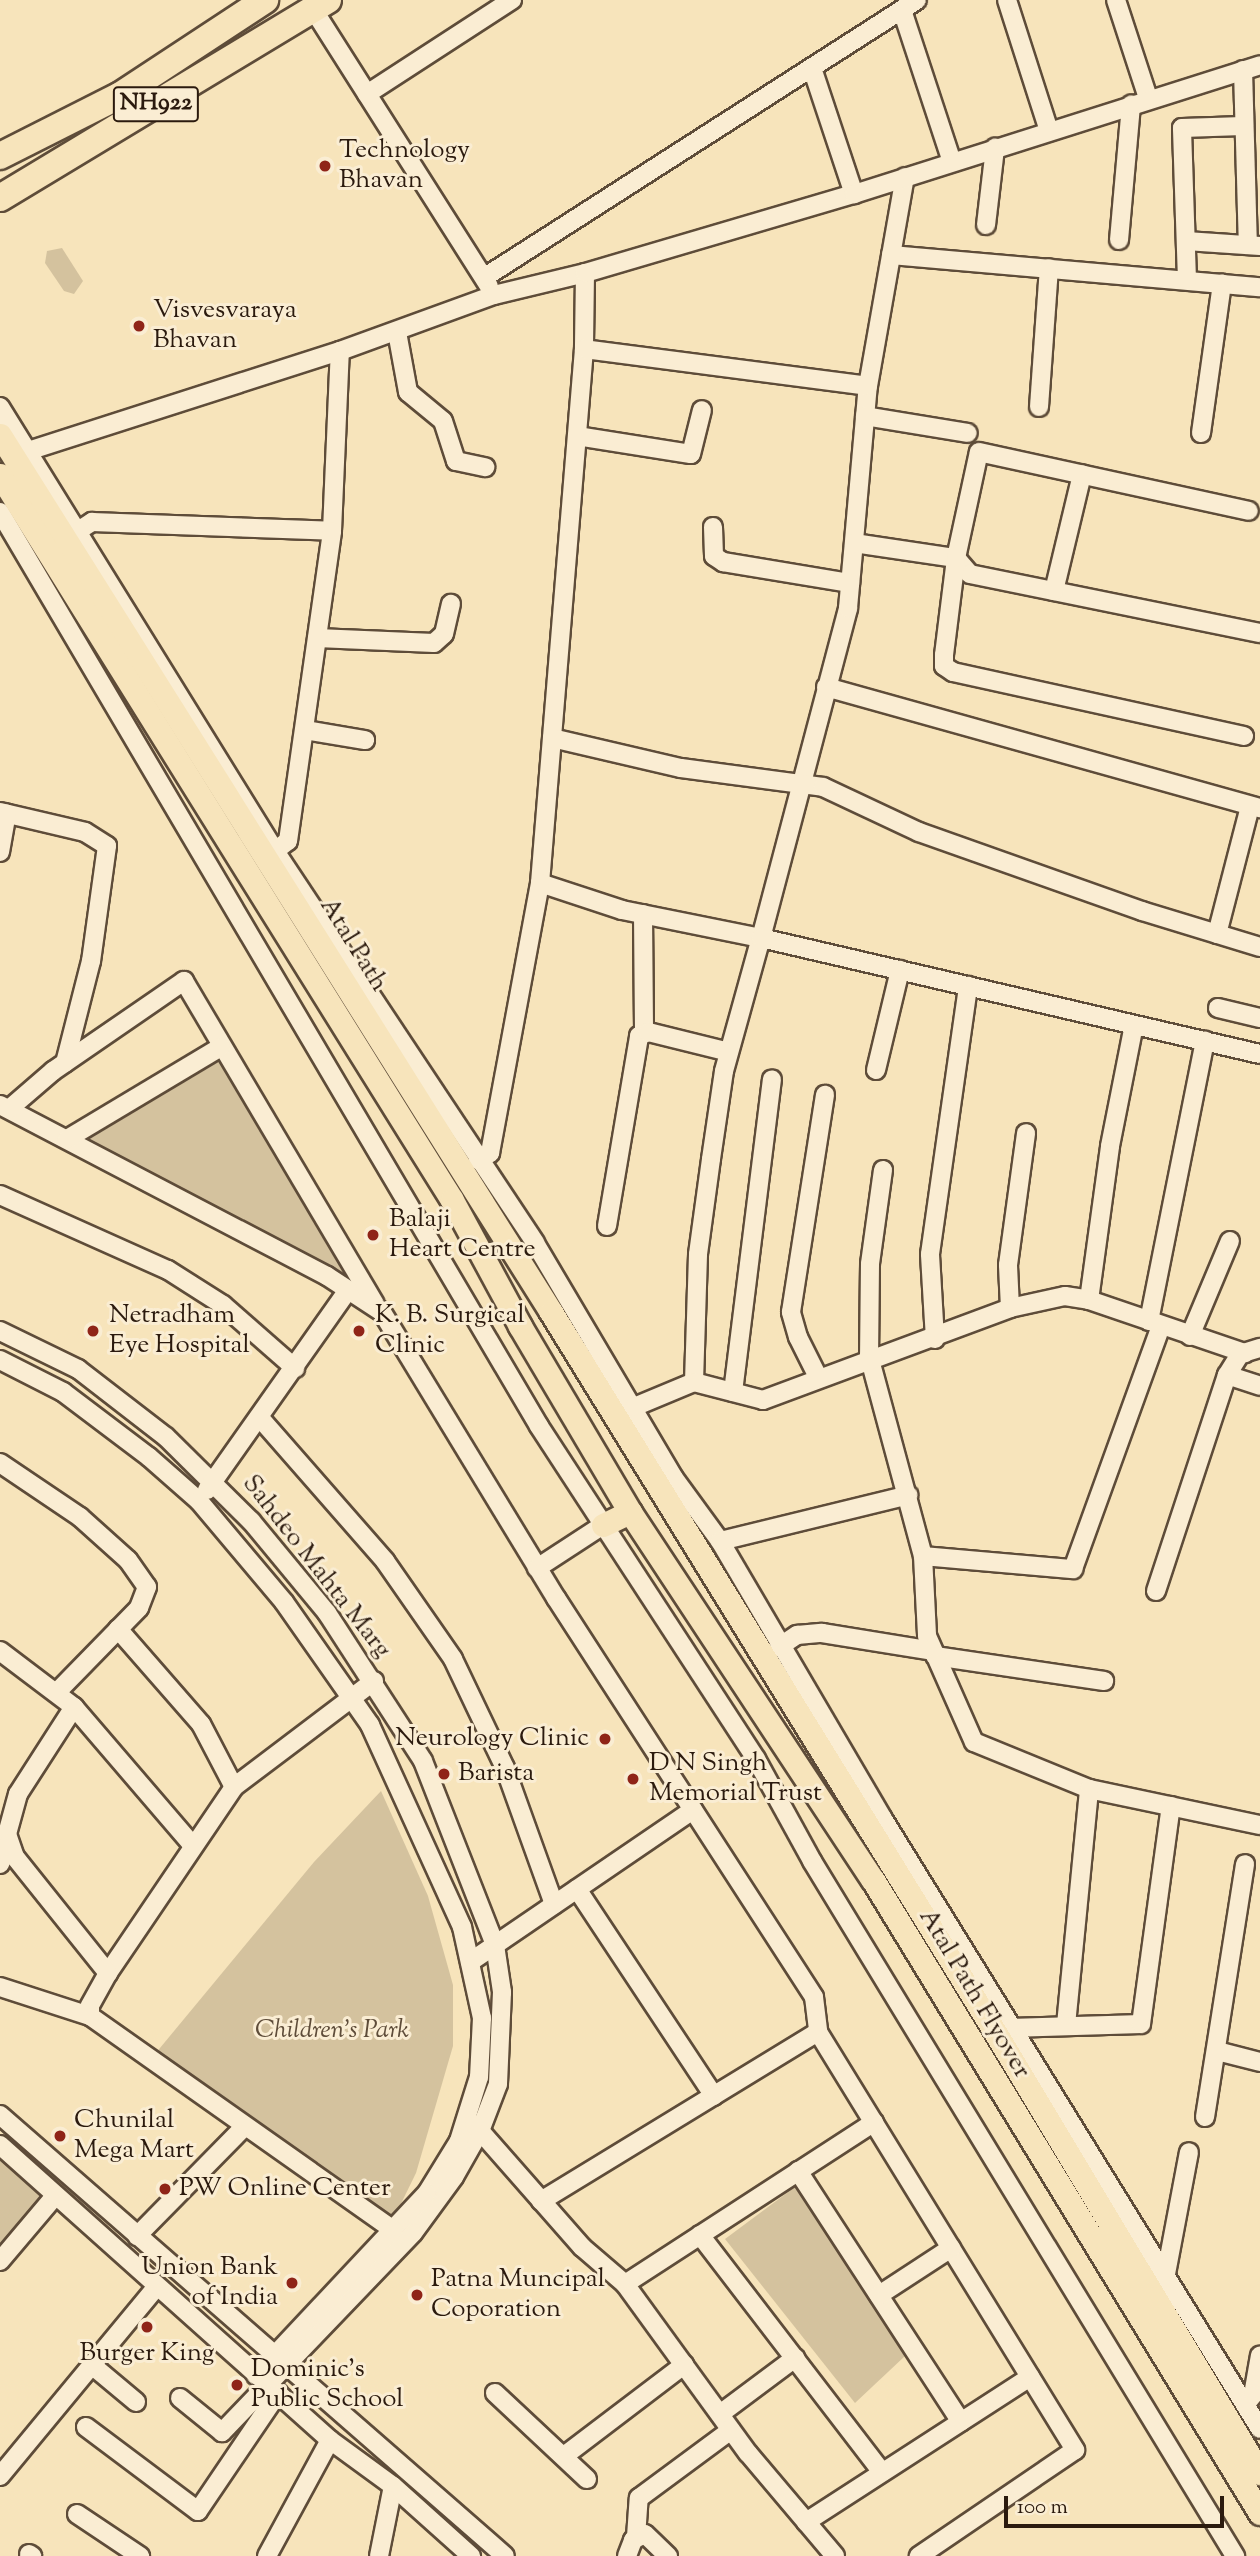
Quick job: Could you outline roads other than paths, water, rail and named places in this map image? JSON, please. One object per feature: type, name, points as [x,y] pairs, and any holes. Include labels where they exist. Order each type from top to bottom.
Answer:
[{"type":"highway","name":"NH922","points":[[0,156],[119,96],[265,0]]},
{"type":"highway","name":"NH922","points":[[0,198],[320,5]]},
{"type":"main road","name":"Atal Path","points":[[0,435],[13,468],[453,1200],[520,1326],[630,1512]]},
{"type":"main road","name":"Atal Path","points":[[13,468],[665,1482]]},
{"type":"main road","name":"Atal Path Flyover","points":[[665,1482],[1260,2473]]},
{"type":"main road","name":"Atal Path Flyover","points":[[630,1512],[873,1880],[1260,2513]]},
{"type":"main road","points":[[603,1525],[630,1512]]},
{"type":"street","points":[[367,94],[512,0]]},
{"type":"street","points":[[485,277],[917,0]]},
{"type":"street","points":[[1007,0],[1049,131]]},
{"type":"street","points":[[1116,0],[1148,98]]},
{"type":"street","points":[[320,5],[367,94],[494,295]]},
{"type":"street","points":[[902,10],[952,162]]},
{"type":"street","points":[[13,468],[494,295],[585,273],[854,194],[1251,67],[1243,126],[1254,245],[1186,241]]},
{"type":"street","points":[[811,68],[854,194]]},
{"type":"street","points":[[1119,240],[1130,105]]},
{"type":"street","points":[[1187,280],[1182,128],[1243,126]]},
{"type":"street","points":[[986,225],[995,148]]},
{"type":"street","points":[[694,1382],[698,1254],[729,1052],[848,608],[868,386],[905,177]]},
{"type":"street","points":[[891,256],[1260,287]]},
{"type":"street","points":[[1039,407],[1049,268]]},
{"type":"street","points":[[478,1160],[489,1153],[540,883],[584,349],[585,273]]},
{"type":"street","points":[[1201,433],[1222,283]]},
{"type":"street","points":[[397,332],[408,392],[443,421],[456,461],[485,467]]},
{"type":"street","points":[[584,349],[868,386]]},
{"type":"street","points":[[275,851],[288,841],[332,531],[340,351]]},
{"type":"street","points":[[0,407],[13,468],[78,531],[275,851],[478,1160],[536,1243],[634,1407],[665,1482],[720,1541],[779,1647],[1010,2028],[1260,2428]]},
{"type":"street","points":[[577,436],[691,454],[702,410]]},
{"type":"street","points":[[865,416],[968,433]]},
{"type":"street","points":[[1244,736],[953,672],[944,666],[944,655],[956,558],[979,452],[1249,511]]},
{"type":"street","points":[[1055,591],[1082,474]]},
{"type":"street","points":[[0,512],[532,1414],[756,1759],[812,1861],[1235,2556]]},
{"type":"street","points":[[78,531],[92,522],[332,531]]},
{"type":"street","points":[[713,527],[715,556],[723,562],[850,583]]},
{"type":"street","points":[[854,543],[956,558],[970,574],[1260,634]]},
{"type":"street","points":[[317,638],[434,643],[444,634],[451,604]]},
{"type":"street","points":[[826,687],[1255,807],[1217,934]]},
{"type":"street","points":[[305,730],[365,740]]},
{"type":"street","points":[[552,738],[681,768],[823,787],[945,842],[1260,947]]},
{"type":"street","points":[[0,852],[4,813],[85,832],[107,846],[92,961],[65,1063]]},
{"type":"street","points":[[540,883],[643,914],[761,938],[1260,1054]]},
{"type":"street","points":[[607,1226],[638,1040],[644,1032],[643,914]]},
{"type":"street","points":[[876,1070],[900,970]]},
{"type":"street","points":[[378,1309],[348,1290],[4,1107],[184,981],[378,1309],[537,1568],[814,1997],[818,2032],[1075,2450],[919,2556]]},
{"type":"street","points":[[935,1339],[930,1254],[968,986]]},
{"type":"street","points":[[1217,1008],[1260,1018]]},
{"type":"street","points":[[1089,1300],[1110,1146],[1134,1024]]},
{"type":"street","points":[[644,1032],[729,1052]]},
{"type":"street","points":[[923,1556],[1073,1569],[1155,1332],[1205,1041]]},
{"type":"street","points":[[67,1139],[221,1047]]},
{"type":"street","points":[[733,1392],[772,1079]]},
{"type":"street","points":[[818,1377],[798,1337],[791,1312],[825,1095]]},
{"type":"street","points":[[1010,1308],[1009,1265],[1027,1133]]},
{"type":"street","points":[[883,1170],[870,1264],[869,1356],[923,1556],[923,1610],[934,1653],[974,1742],[1089,1789],[1260,1825]]},
{"type":"street","points":[[0,1195],[168,1270],[223,1305],[295,1368]]},
{"type":"street","points":[[1190,1336],[1230,1241]]},
{"type":"street","points":[[199,1501],[348,1290]]},
{"type":"street","points":[[634,1407],[694,1382],[763,1400],[869,1356],[935,1339],[1010,1308],[1065,1296],[1089,1300],[1155,1332],[1190,1336],[1241,1359],[1260,1386]]},
{"type":"street","name":"Sahdeo Mahta Marg","points":[[0,1331],[78,1369],[151,1424],[214,1481],[327,1614],[374,1681],[423,1761],[495,1945],[502,2039],[498,2084],[480,2131],[413,2233],[279,2362]]},
{"type":"street","points":[[1156,1591],[1241,1359]]},
{"type":"street","name":"Sahdeo Mahta Marg","points":[[0,1360],[63,1392],[199,1501],[284,1602],[370,1725],[462,1927],[482,2018],[479,2077],[459,2141],[427,2193],[279,2362],[267,2384]]},
{"type":"street","points":[[260,1418],[385,1561],[453,1659],[505,1768],[554,1904]]},
{"type":"street","points":[[0,1463],[80,1517],[142,1576],[146,1598],[58,1691]]},
{"type":"street","points":[[720,1541],[908,1495]]},
{"type":"street","points":[[537,1568],[603,1525]]},
{"type":"street","points":[[118,1629],[201,1724],[234,1787]]},
{"type":"street","points":[[779,1647],[797,1635],[822,1633],[1104,1681]]},
{"type":"street","points":[[0,1651],[58,1691],[74,1707],[193,1846]]},
{"type":"street","points":[[90,2017],[90,2006],[108,1973],[234,1787],[374,1681]]},
{"type":"street","points":[[0,1864],[9,1843],[6,1807],[74,1707]]},
{"type":"street","points":[[1066,2025],[1089,1789]]},
{"type":"street","points":[[1010,2028],[1133,2026],[1143,2021],[1171,1806]]},
{"type":"street","points":[[470,1962],[693,1810]]},
{"type":"street","points":[[9,1843],[108,1973]]},
{"type":"street","points":[[1205,2117],[1245,1864]]},
{"type":"street","points":[[577,1889],[714,2096]]},
{"type":"street","points":[[0,1987],[90,2017],[393,2230]]},
{"type":"street","points":[[541,2201],[818,2032]]},
{"type":"street","points":[[1217,2052],[1260,2062]]},
{"type":"street","points":[[0,2115],[279,2362],[505,2556]]},
{"type":"street","points":[[467,2116],[582,2247],[625,2284],[732,2430],[835,2556]]},
{"type":"street","points":[[625,2284],[874,2122]]},
{"type":"street","points":[[137,2236],[246,2126]]},
{"type":"street","points":[[0,2145],[54,2197],[330,2440],[393,2486],[471,2556]]},
{"type":"street","points":[[1165,2279],[1189,2152]]},
{"type":"street","points":[[798,2171],[961,2422]]},
{"type":"street","points":[[0,2261],[54,2197]]},
{"type":"street","points":[[700,2235],[883,2473]]},
{"type":"street","points":[[879,2295],[951,2248]]},
{"type":"street","points":[[4,2465],[93,2366],[156,2286]]},
{"type":"street","points":[[1245,2405],[1253,2395],[1260,2356]]},
{"type":"street","points":[[720,2414],[795,2358]]},
{"type":"street","points":[[564,2456],[684,2364]]},
{"type":"street","points":[[93,2366],[136,2402]]},
{"type":"street","points":[[806,2522],[1030,2377]]},
{"type":"street","points":[[180,2398],[222,2432],[267,2384]]},
{"type":"street","points":[[86,2427],[198,2511],[267,2384]]},
{"type":"street","points":[[495,2393],[587,2479]]},
{"type":"street","points":[[627,2556],[636,2537],[639,2498],[732,2430]]},
{"type":"street","points":[[267,2556],[330,2440]]},
{"type":"street","points":[[379,2556],[393,2486]]},
{"type":"street","points":[[76,2514],[141,2556]]},
{"type":"street","points":[[636,2537],[649,2535],[668,2556]]},
{"type":"place","name":"Technology Bhavan","points":[[325,166]]},
{"type":"place","name":"Visvesvaraya Bhavan","points":[[139,326]]},
{"type":"place","name":"Balaji Heart Centre","points":[[373,1235]]},
{"type":"place","name":"Netradham Eye Hospital","points":[[93,1331]]},
{"type":"place","name":"K. B. Surgical Clinic","points":[[359,1331]]},
{"type":"place","name":"Neurology Clinic","points":[[605,1739]]},
{"type":"place","name":"Barista","points":[[444,1774]]},
{"type":"place","name":"D N Singh Memorial Trust","points":[[633,1779]]},
{"type":"place","name":"Chunilal Mega Mart","points":[[60,2136]]},
{"type":"place","name":"PW Online Center","points":[[165,2189]]},
{"type":"place","name":"Union Bank of India","points":[[292,2283]]},
{"type":"place","name":"Patna Muncipal Coporation","points":[[417,2295]]},
{"type":"place","name":"Burger King","points":[[147,2327]]},
{"type":"place","name":"Dominic's Public School","points":[[237,2385]]},
{"type":"park label","name":"Children's Park","points":[[332,2031]]}]
